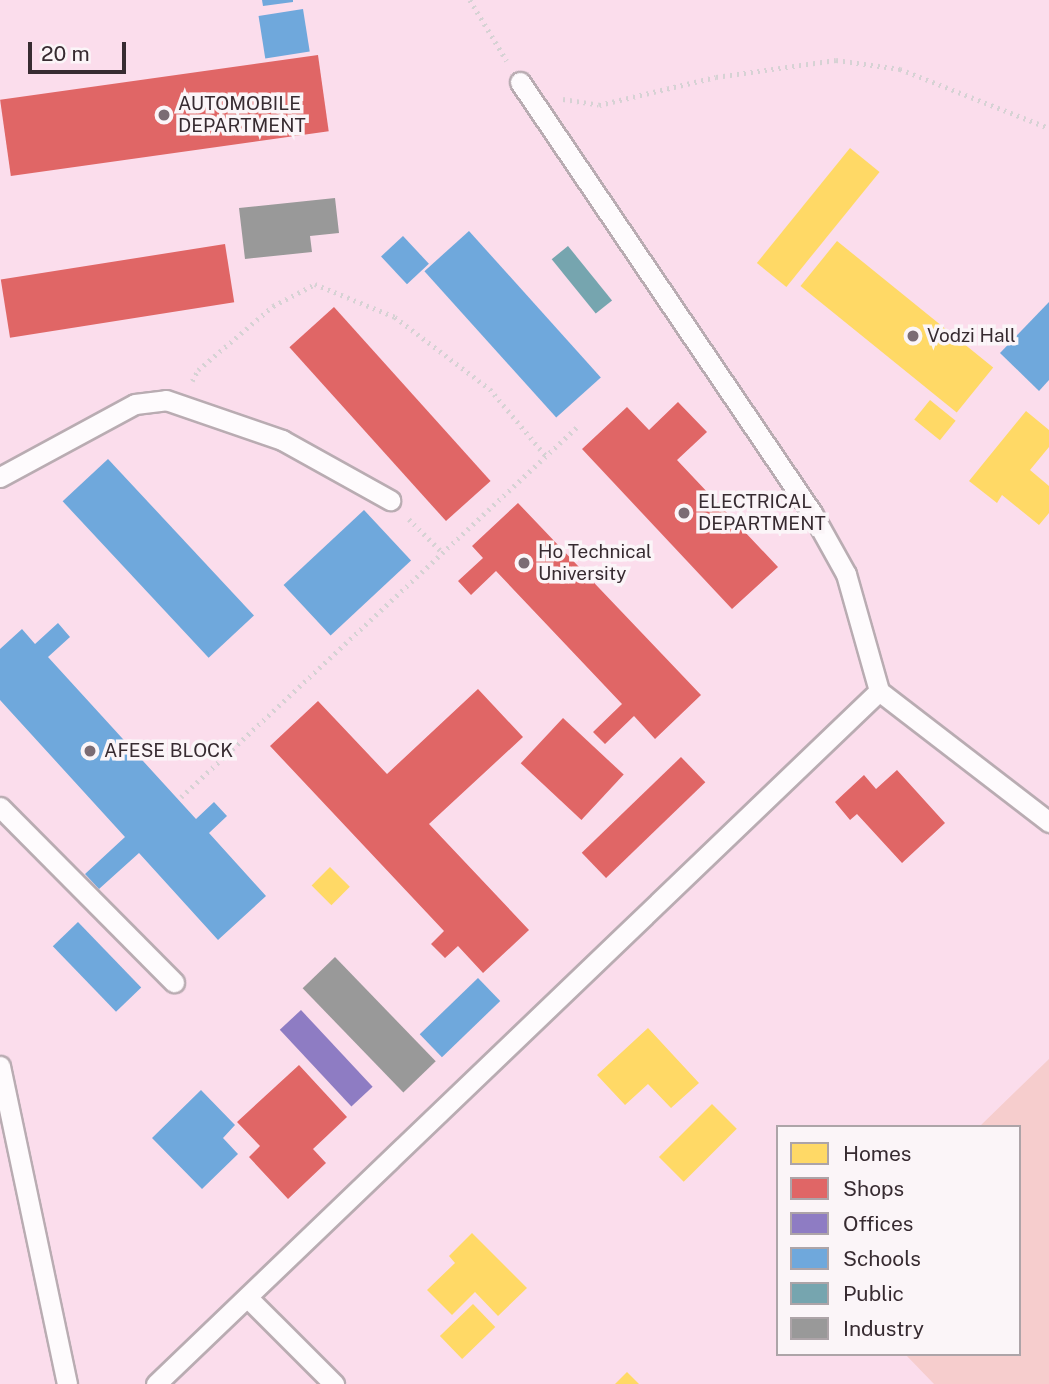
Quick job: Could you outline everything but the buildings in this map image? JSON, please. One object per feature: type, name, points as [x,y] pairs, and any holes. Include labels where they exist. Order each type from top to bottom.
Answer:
[{"type":"lane","points":[[520,82],[812,513],[846,574],[879,691],[1049,822]]},
{"type":"lane","points":[[0,477],[135,404],[179,404],[282,440],[390,500]]},
{"type":"lane","points":[[156,1384],[879,691]]},
{"type":"lane","points":[[0,807],[174,982]]},
{"type":"lane","points":[[0,1066],[67,1384]]},
{"type":"lane","points":[[248,1298],[334,1384]]},
{"type":"path","points":[[470,0],[520,82],[541,96],[600,105],[716,77],[836,60],[900,69],[1049,128]]},
{"type":"path","points":[[179,404],[198,370],[272,306],[315,284],[396,317],[490,389],[546,456]]},
{"type":"path","points":[[181,797],[577,428]]},
{"type":"path","points":[[390,500],[443,553]]},
{"type":"shaded area","name":"Ho Technical University","points":[[0,0],[1049,0],[1049,1384],[0,1384]]},
{"type":"shaded area","points":[[1049,1059],[1049,1384],[934,1384],[907,1356],[1021,1356],[1021,1125],[981,1125]]},
{"type":"place","name":"AUTOMOBILE DEPARTMENT","points":[[164,115]]},
{"type":"place","name":"Vodzi Hall","points":[[913,336]]},
{"type":"place","name":"ELECTRICAL DEPARTMENT","points":[[684,513]]},
{"type":"place","name":"Ho Technical University","points":[[524,563]]},
{"type":"place","name":"AFESE BLOCK","points":[[90,751]]}]
